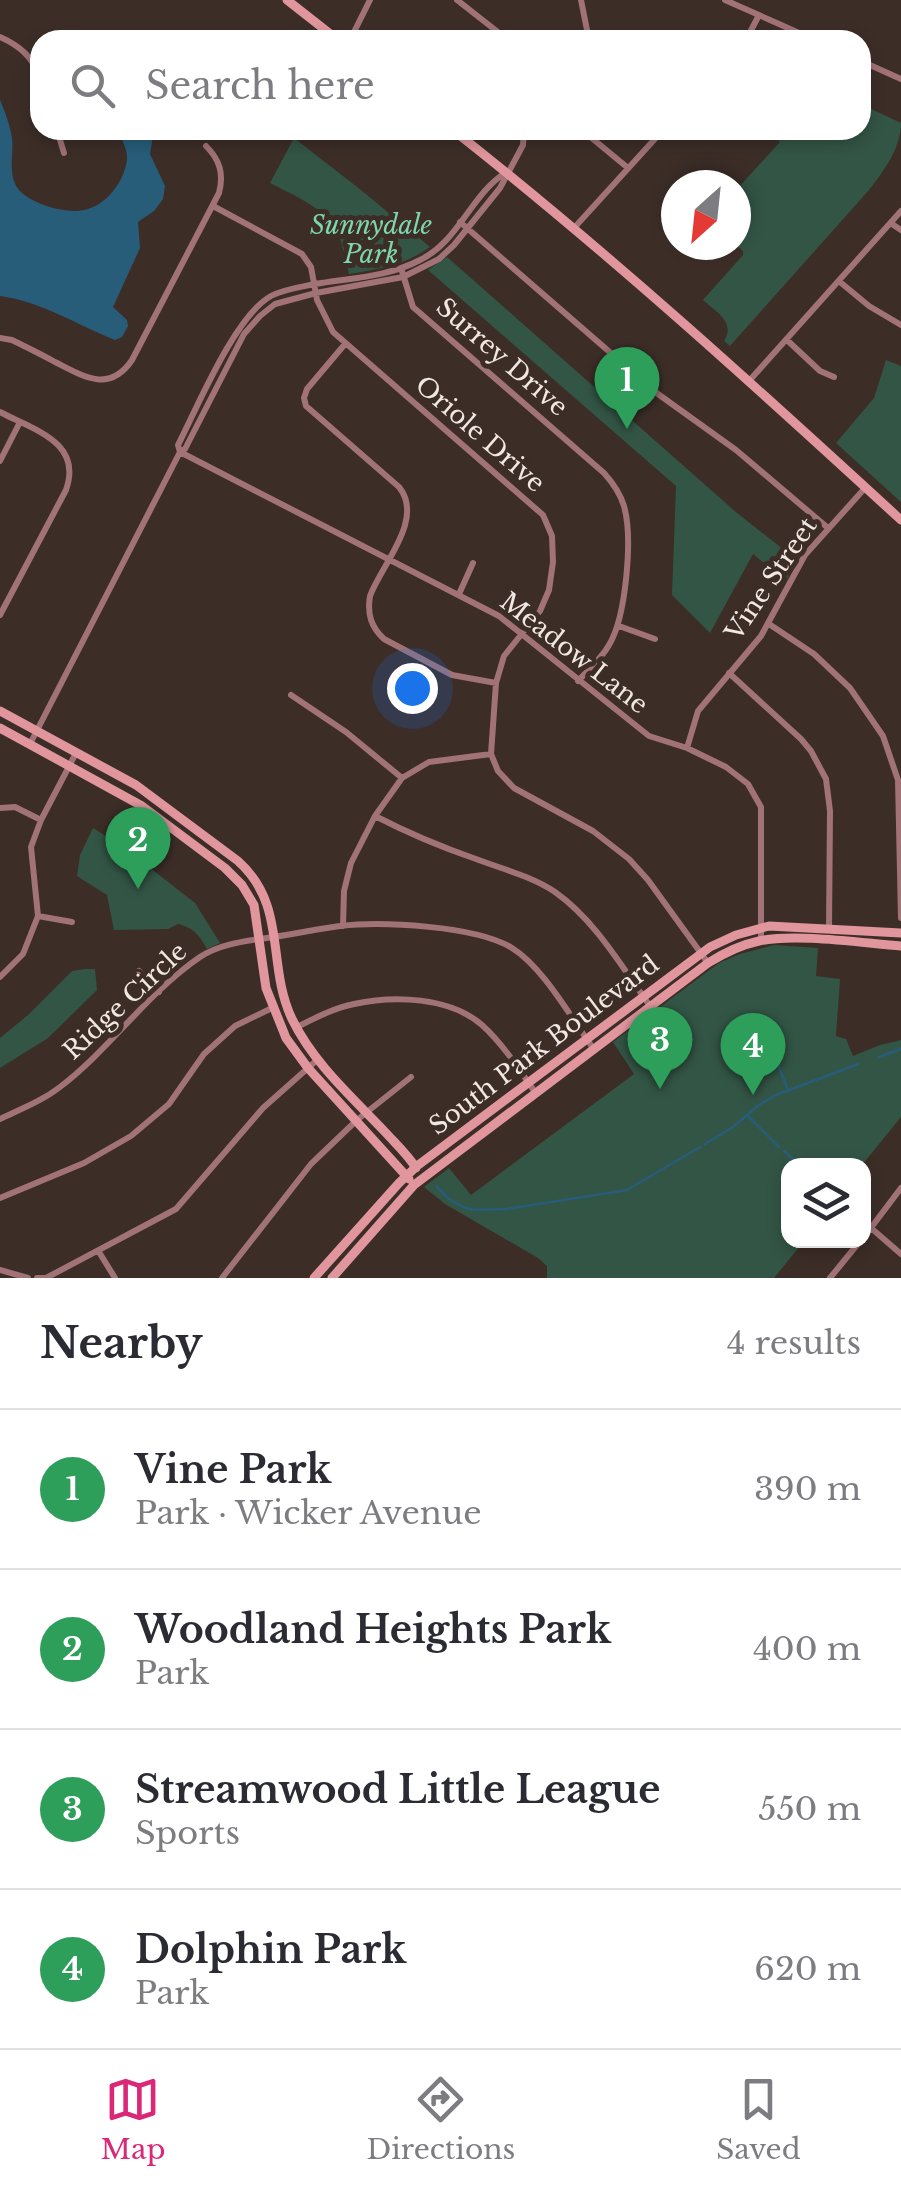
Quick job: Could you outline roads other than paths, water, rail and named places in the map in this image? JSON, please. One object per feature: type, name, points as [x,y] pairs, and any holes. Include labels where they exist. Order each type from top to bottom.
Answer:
[{"type":"street","points":[[287,0],[325,30]]},
{"type":"street","points":[[355,30],[370,0]]},
{"type":"street","points":[[457,0],[495,30]]},
{"type":"street","points":[[581,0],[586,30]]},
{"type":"street","points":[[725,0],[793,30]]},
{"type":"street","points":[[751,30],[759,15]]},
{"type":"street","points":[[0,37],[18,46],[30,59]]},
{"type":"street","points":[[871,66],[901,79]]},
{"type":"street","points":[[60,140],[64,152]]},
{"type":"street","points":[[465,140],[574,228],[901,520]]},
{"type":"street","points":[[30,744],[180,452],[250,327],[275,304],[316,289],[402,272],[439,259],[449,251],[464,225],[500,188],[523,140]]},
{"type":"street","points":[[594,140],[628,168]]},
{"type":"street","points":[[574,228],[651,140]]},
{"type":"street","points":[[0,338],[12,340],[88,378],[104,380],[118,375],[132,360],[221,186],[216,157],[206,146]]},
{"type":"street","name":"Oriole Drive","points":[[213,206],[297,250],[311,267],[324,318],[332,332],[544,515],[552,536],[549,590],[540,612],[504,656],[496,683],[491,754]]},
{"type":"street","points":[[749,381],[901,211]]},
{"type":"street","points":[[892,224],[901,230]]},
{"type":"street","points":[[464,225],[658,394],[736,450],[828,528]]},
{"type":"street","name":"Surrey Drive","points":[[402,272],[413,306],[593,463],[614,485],[623,502],[627,520],[625,596],[619,626],[608,649],[578,680]]},
{"type":"street","points":[[840,282],[901,325]]},
{"type":"street","points":[[786,340],[820,371],[834,377]]},
{"type":"street","points":[[345,344],[306,389],[305,401],[312,413],[405,495],[408,517],[373,588],[368,607],[376,631],[393,645],[452,675],[496,683]]},
{"type":"street","points":[[0,412],[50,438],[70,462],[66,490],[0,615]]},
{"type":"street","points":[[0,462],[20,422]]},
{"type":"street","name":"Meadow Lane","points":[[180,452],[499,616],[649,736],[687,748],[726,767],[748,784],[761,807],[761,940]]},
{"type":"street","name":"Vine Street","points":[[687,748],[698,711],[754,647],[805,555],[866,488]]},
{"type":"street","points":[[459,594],[473,563]]},
{"type":"street","points":[[768,624],[814,654],[850,688],[883,736],[898,780],[901,918]]},
{"type":"street","points":[[619,626],[655,639]]},
{"type":"street","points":[[730,673],[811,751],[826,780],[830,811],[830,941]]},
{"type":"street","points":[[292,696],[346,732],[402,778]]},
{"type":"street","points":[[0,711],[148,793],[244,866],[270,910],[281,988],[296,1027],[317,1060],[416,1167],[418,1183]]},
{"type":"street","points":[[0,728],[142,806],[225,868],[244,888],[252,901],[272,1008],[286,1038],[308,1068],[406,1175],[418,1183]]},
{"type":"street","points":[[0,978],[23,954],[38,916],[31,846],[76,752]]},
{"type":"street","points":[[342,926],[351,863],[402,778],[429,762],[491,754],[498,771],[514,788],[594,831],[629,859],[708,963]]},
{"type":"street","points":[[0,808],[15,808],[41,820]]},
{"type":"street","points":[[376,816],[426,841],[528,878],[556,893],[606,945],[650,1006]]},
{"type":"street","points":[[38,916],[72,922]]},
{"type":"street","name":"Ridge Circle","points":[[0,1118],[60,1087],[159,992],[213,950],[342,926],[414,927],[474,935],[505,944],[535,968],[593,1048]]},
{"type":"street","name":"South Park Boulevard","points":[[314,1278],[406,1175],[701,953],[726,939],[775,926],[901,933]]},
{"type":"street","name":"South Park Boulevard","points":[[332,1278],[418,1183],[708,963],[761,940],[901,946]]},
{"type":"street","points":[[139,970],[159,992]]},
{"type":"street","points":[[296,1027],[338,1008],[380,1000],[446,1006],[481,1024],[535,1092]]},
{"type":"street","points":[[0,1198],[84,1163],[131,1136],[169,1104],[214,1044],[236,1026],[272,1008]]},
{"type":"street","points":[[37,1278],[46,1278],[176,1209],[263,1108],[317,1060]]},
{"type":"street","points":[[222,1278],[311,1164],[357,1120],[411,1077]]},
{"type":"street","points":[[901,1188],[872,1228],[901,1254]]},
{"type":"street","points":[[830,1278],[855,1248]]},
{"type":"street","points":[[98,1252],[115,1278]]},
{"type":"street","points":[[0,1270],[28,1278]]},
{"type":"water","points":[[0,100],[11,133],[15,184],[32,200],[59,209],[77,211],[100,203],[123,176],[127,159],[122,140],[152,140],[150,154],[165,186],[163,199],[138,222],[140,248],[113,307],[127,320],[122,337],[115,340],[44,308],[0,296]]},
{"type":"waterway","points":[[761,1022],[788,1090]]},
{"type":"waterway","points":[[879,1057],[901,1049]]},
{"type":"waterway","points":[[705,1144],[776,1095],[858,1064]]},
{"type":"waterway","points":[[748,1116],[779,1147]]},
{"type":"waterway","points":[[437,1187],[463,1207],[507,1209],[627,1190],[700,1147]]},
{"type":"waterway","points":[[784,1151],[792,1158]]},
{"type":"place","name":"Vine Park","points":[[627,429]]},
{"type":"place","name":"Woodland Heights Park","points":[[138,889]]},
{"type":"place","name":"Streamwood Little League","points":[[660,1089]]},
{"type":"place","name":"Dolphin Park","points":[[753,1095]]},
{"type":"park label","name":"Sunnydale Park","points":[[371,240]]}]
